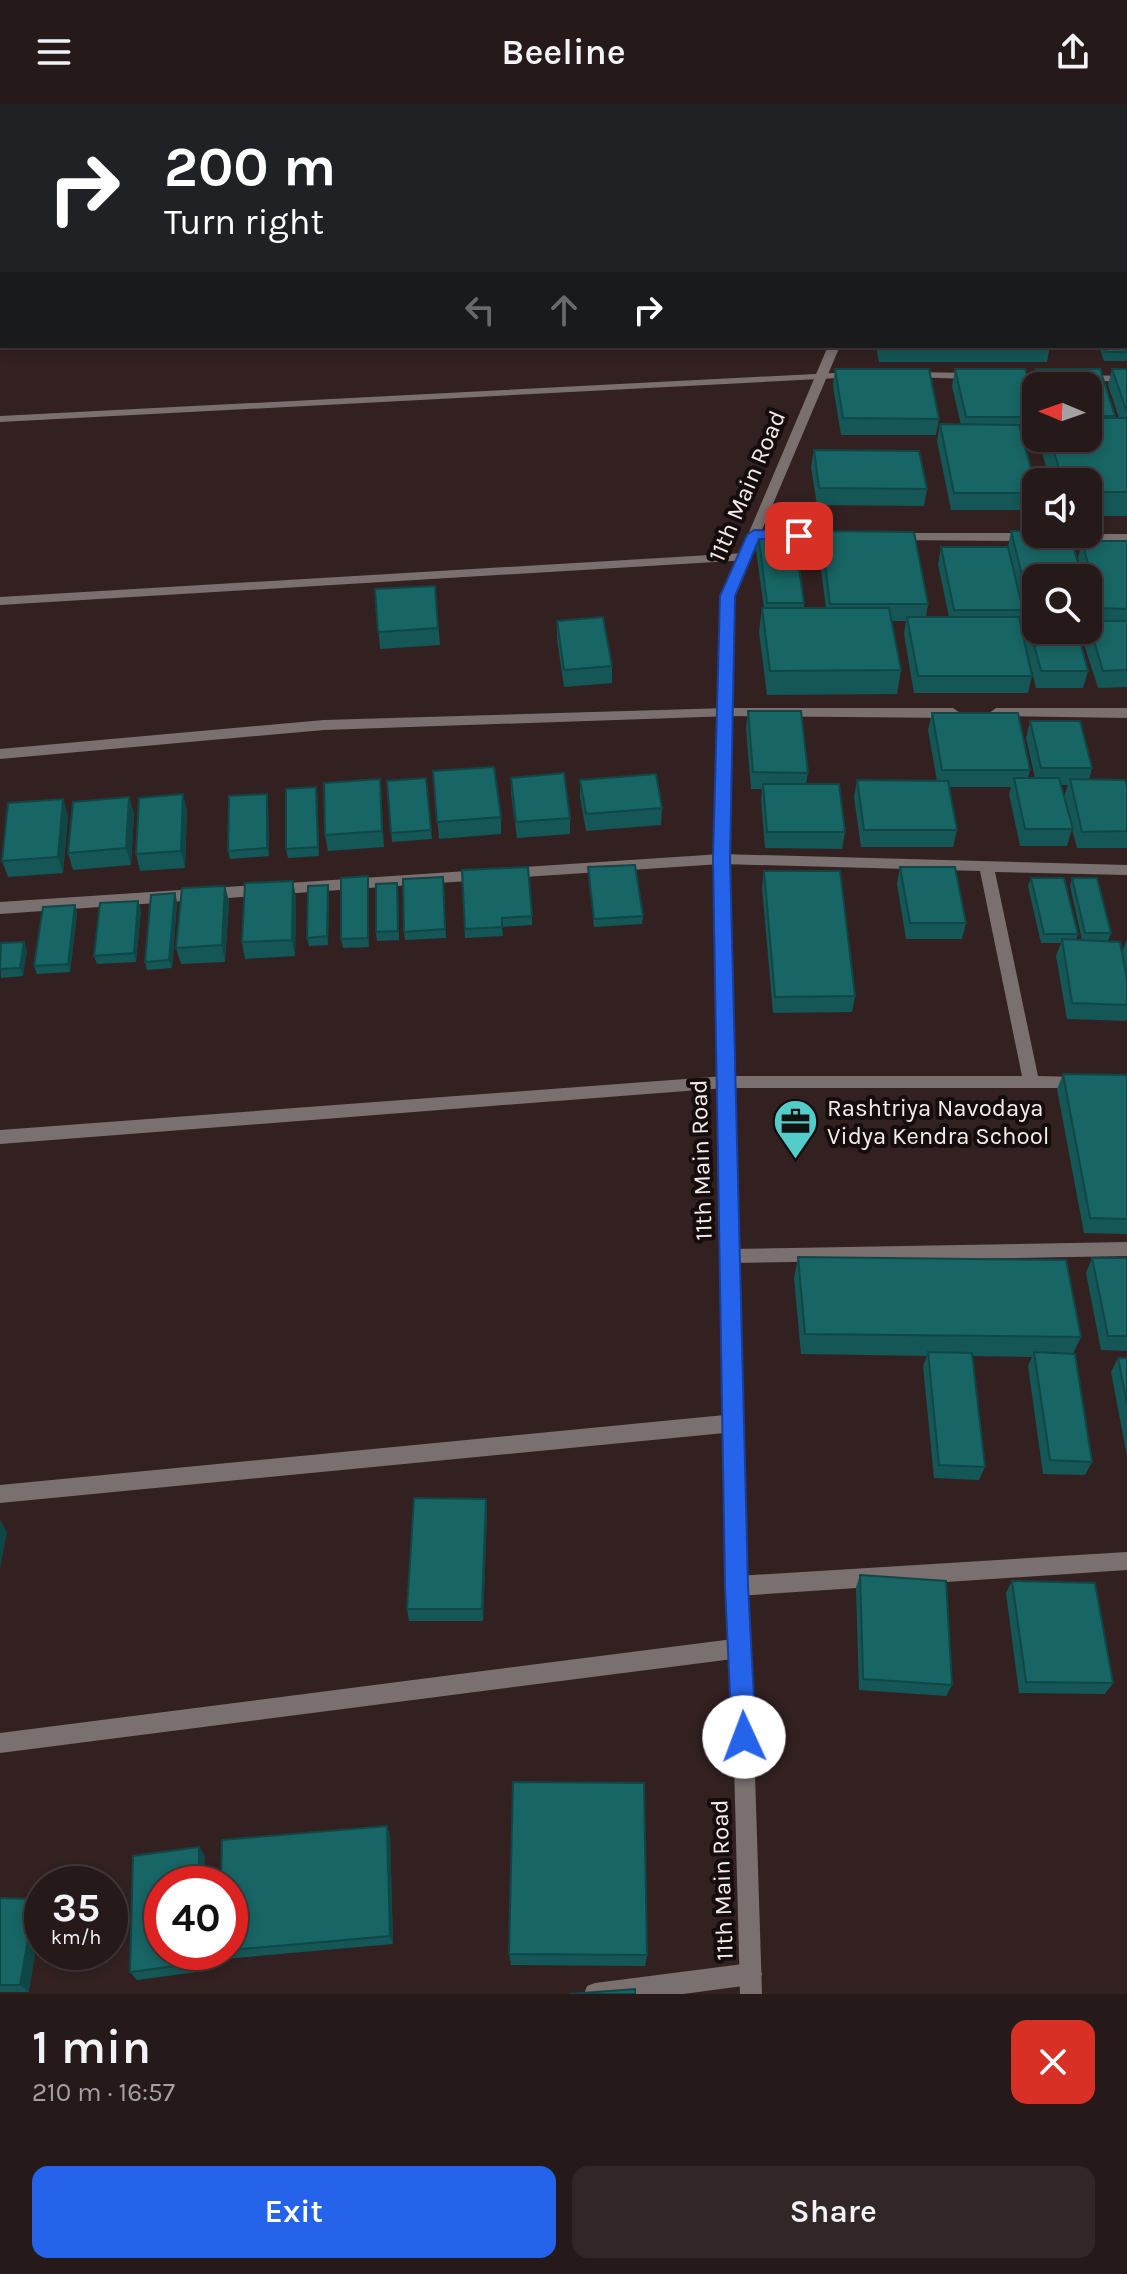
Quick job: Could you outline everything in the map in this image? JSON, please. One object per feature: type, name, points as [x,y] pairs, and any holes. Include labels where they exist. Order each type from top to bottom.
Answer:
[{"type":"street","name":"11th Main Road","points":[[751,1984],[741,1648],[736,1586],[721,859],[728,596],[833,348]]},
{"type":"street","points":[[0,419],[823,374],[870,375]]},
{"type":"street","points":[[901,375],[992,376]]},
{"type":"street","points":[[1102,379],[1127,379]]},
{"type":"street","points":[[754,535],[852,536]]},
{"type":"street","points":[[883,536],[1127,538]]},
{"type":"street","points":[[0,601],[744,557]]},
{"type":"street","points":[[0,754],[324,725],[727,713],[1127,713]]},
{"type":"street","points":[[0,908],[721,859],[1127,870]]},
{"type":"street","points":[[986,866],[1031,1083]]},
{"type":"street","points":[[0,1137],[725,1082],[1095,1083]]},
{"type":"street","points":[[730,1256],[1127,1249]]},
{"type":"street","points":[[0,1494],[735,1423]]},
{"type":"street","points":[[736,1586],[1127,1561]]},
{"type":"street","points":[[0,1743],[741,1648]]},
{"type":"street","points":[[595,1994],[751,1984]]},
{"type":"building","points":[[1105,348],[1127,348],[1127,352],[1106,352]]},
{"type":"building","points":[[835,369],[929,369],[939,419],[843,418]]},
{"type":"building","points":[[955,369],[1025,369],[1026,372],[1022,372],[1022,417],[966,417]]},
{"type":"building","points":[[1036,369],[1100,369],[1101,372],[1037,372]]},
{"type":"building","points":[[1112,369],[1127,369],[1127,412]]},
{"type":"building","points":[[1102,375],[1115,416],[1102,416]]},
{"type":"building","points":[[1102,418],[1127,418],[1127,492],[1102,492],[1102,468],[1059,468],[1054,452],[1102,452]]},
{"type":"building","points":[[940,424],[1019,425],[1022,452],[1026,452],[1031,468],[1022,468],[1022,493],[954,493]]},
{"type":"building","points":[[814,450],[919,451],[927,489],[819,488]]},
{"type":"building","points":[[821,531],[914,532],[928,604],[830,604]]},
{"type":"building","points":[[1011,531],[1022,531],[1022,548],[1074,548],[1078,564],[1022,564],[1022,575]]},
{"type":"building","points":[[758,533],[794,533],[804,603],[767,603]]},
{"type":"building","points":[[1102,541],[1127,541],[1127,609],[1102,608],[1102,564],[1088,564],[1084,548],[1102,548]]},
{"type":"building","points":[[941,547],[1008,547],[1022,610],[954,610]]},
{"type":"building","points":[[435,586],[438,628],[378,632],[375,589]]},
{"type":"building","points":[[762,608],[889,608],[901,670],[770,671]]},
{"type":"building","points":[[603,617],[612,666],[564,670],[557,621]]},
{"type":"building","points":[[907,617],[1019,617],[1022,644],[1025,644],[1032,676],[918,676]]},
{"type":"building","points":[[1102,621],[1127,621],[1127,670],[1103,671],[1095,644],[1102,644]]},
{"type":"building","points":[[1034,644],[1081,644],[1088,671],[1041,671]]},
{"type":"building","points":[[748,711],[801,711],[808,773],[753,772]]},
{"type":"building","points":[[932,713],[1018,713],[1030,770],[942,770]]},
{"type":"building","points":[[1030,721],[1080,721],[1092,768],[1041,768]]},
{"type":"building","points":[[494,767],[501,817],[437,822],[433,771]]},
{"type":"building","points":[[564,773],[570,818],[516,822],[511,778]]},
{"type":"building","points":[[656,774],[662,808],[586,814],[580,780]]},
{"type":"building","points":[[426,778],[431,830],[391,833],[387,781]]},
{"type":"building","points":[[1014,778],[1059,778],[1073,829],[1025,829]]},
{"type":"building","points":[[380,779],[382,831],[325,835],[324,783]]},
{"type":"building","points":[[1070,779],[1125,780],[1127,831],[1082,832]]},
{"type":"building","points":[[857,780],[948,781],[957,830],[864,830]]},
{"type":"building","points":[[763,784],[839,784],[845,832],[767,832]]},
{"type":"building","points":[[316,787],[318,847],[286,849],[286,789]]},
{"type":"building","points":[[183,794],[181,851],[136,854],[139,798]]},
{"type":"building","points":[[267,794],[267,848],[228,851],[229,796]]},
{"type":"building","points":[[129,797],[126,848],[68,853],[73,802]]},
{"type":"building","points":[[63,799],[58,857],[2,861],[8,803]]},
{"type":"building","points":[[635,865],[643,916],[594,919],[588,867]]},
{"type":"building","points":[[528,867],[532,916],[502,918],[502,927],[465,929],[462,870]]},
{"type":"building","points":[[900,867],[955,867],[966,923],[910,923]]},
{"type":"building","points":[[764,871],[840,871],[855,996],[775,997]]},
{"type":"building","points":[[368,876],[368,938],[341,939],[341,878]]},
{"type":"building","points":[[443,877],[445,929],[404,932],[403,879]]},
{"type":"building","points":[[1031,878],[1064,878],[1078,934],[1044,934]]},
{"type":"building","points":[[1072,878],[1097,878],[1111,933],[1085,933]]},
{"type":"building","points":[[293,881],[292,940],[242,942],[245,883]]},
{"type":"building","points":[[397,883],[398,931],[376,932],[376,884]]},
{"type":"building","points":[[328,885],[327,936],[307,938],[308,886]]},
{"type":"building","points":[[225,886],[222,945],[176,948],[182,888]]},
{"type":"building","points":[[175,893],[169,960],[145,962],[151,895]]},
{"type":"building","points":[[138,901],[134,953],[94,956],[100,903]]},
{"type":"building","points":[[75,905],[68,964],[34,966],[43,907]]},
{"type":"building","points":[[1062,939],[1120,942],[1127,979],[1127,1005],[1072,1003]]},
{"type":"building","points":[[24,942],[20,968],[0,969],[1,943]]},
{"type":"building","points":[[1063,1074],[1127,1075],[1127,1219],[1090,1218]]},
{"type":"building","points":[[798,1257],[1066,1260],[1081,1337],[805,1334]]},
{"type":"building","points":[[1092,1258],[1127,1258],[1127,1336],[1108,1336]]},
{"type":"building","points":[[928,1352],[972,1353],[985,1467],[939,1465]]},
{"type":"building","points":[[1034,1352],[1075,1354],[1092,1462],[1050,1460]]},
{"type":"building","points":[[1118,1358],[1127,1358],[1127,1404]]},
{"type":"building","points":[[414,1498],[486,1499],[482,1609],[407,1609]]},
{"type":"building","points":[[860,1575],[946,1581],[952,1685],[863,1679]]},
{"type":"building","points":[[1012,1581],[1095,1583],[1113,1683],[1026,1682]]},
{"type":"building","points":[[513,1782],[644,1783],[647,1955],[509,1954]]},
{"type":"building","points":[[387,1826],[390,1936],[248,1948],[248,1866],[221,1866],[222,1840]]},
{"type":"building","points":[[199,1847],[199,1866],[144,1866],[145,1970],[130,1972],[133,1856]]},
{"type":"building","points":[[0,1898],[24,1899],[24,1962],[20,1985],[0,1985]]},
{"type":"building","points":[[635,1989],[635,1994],[569,1994]]},
{"type":"place","name":"Rashtriya Navodaya Vidya Kendra School","points":[[796,1161]]},
{"type":"route","points":[[744,1737],[736,1586],[721,859],[727,713],[726,620],[728,596],[754,535],[799,536]]}]
